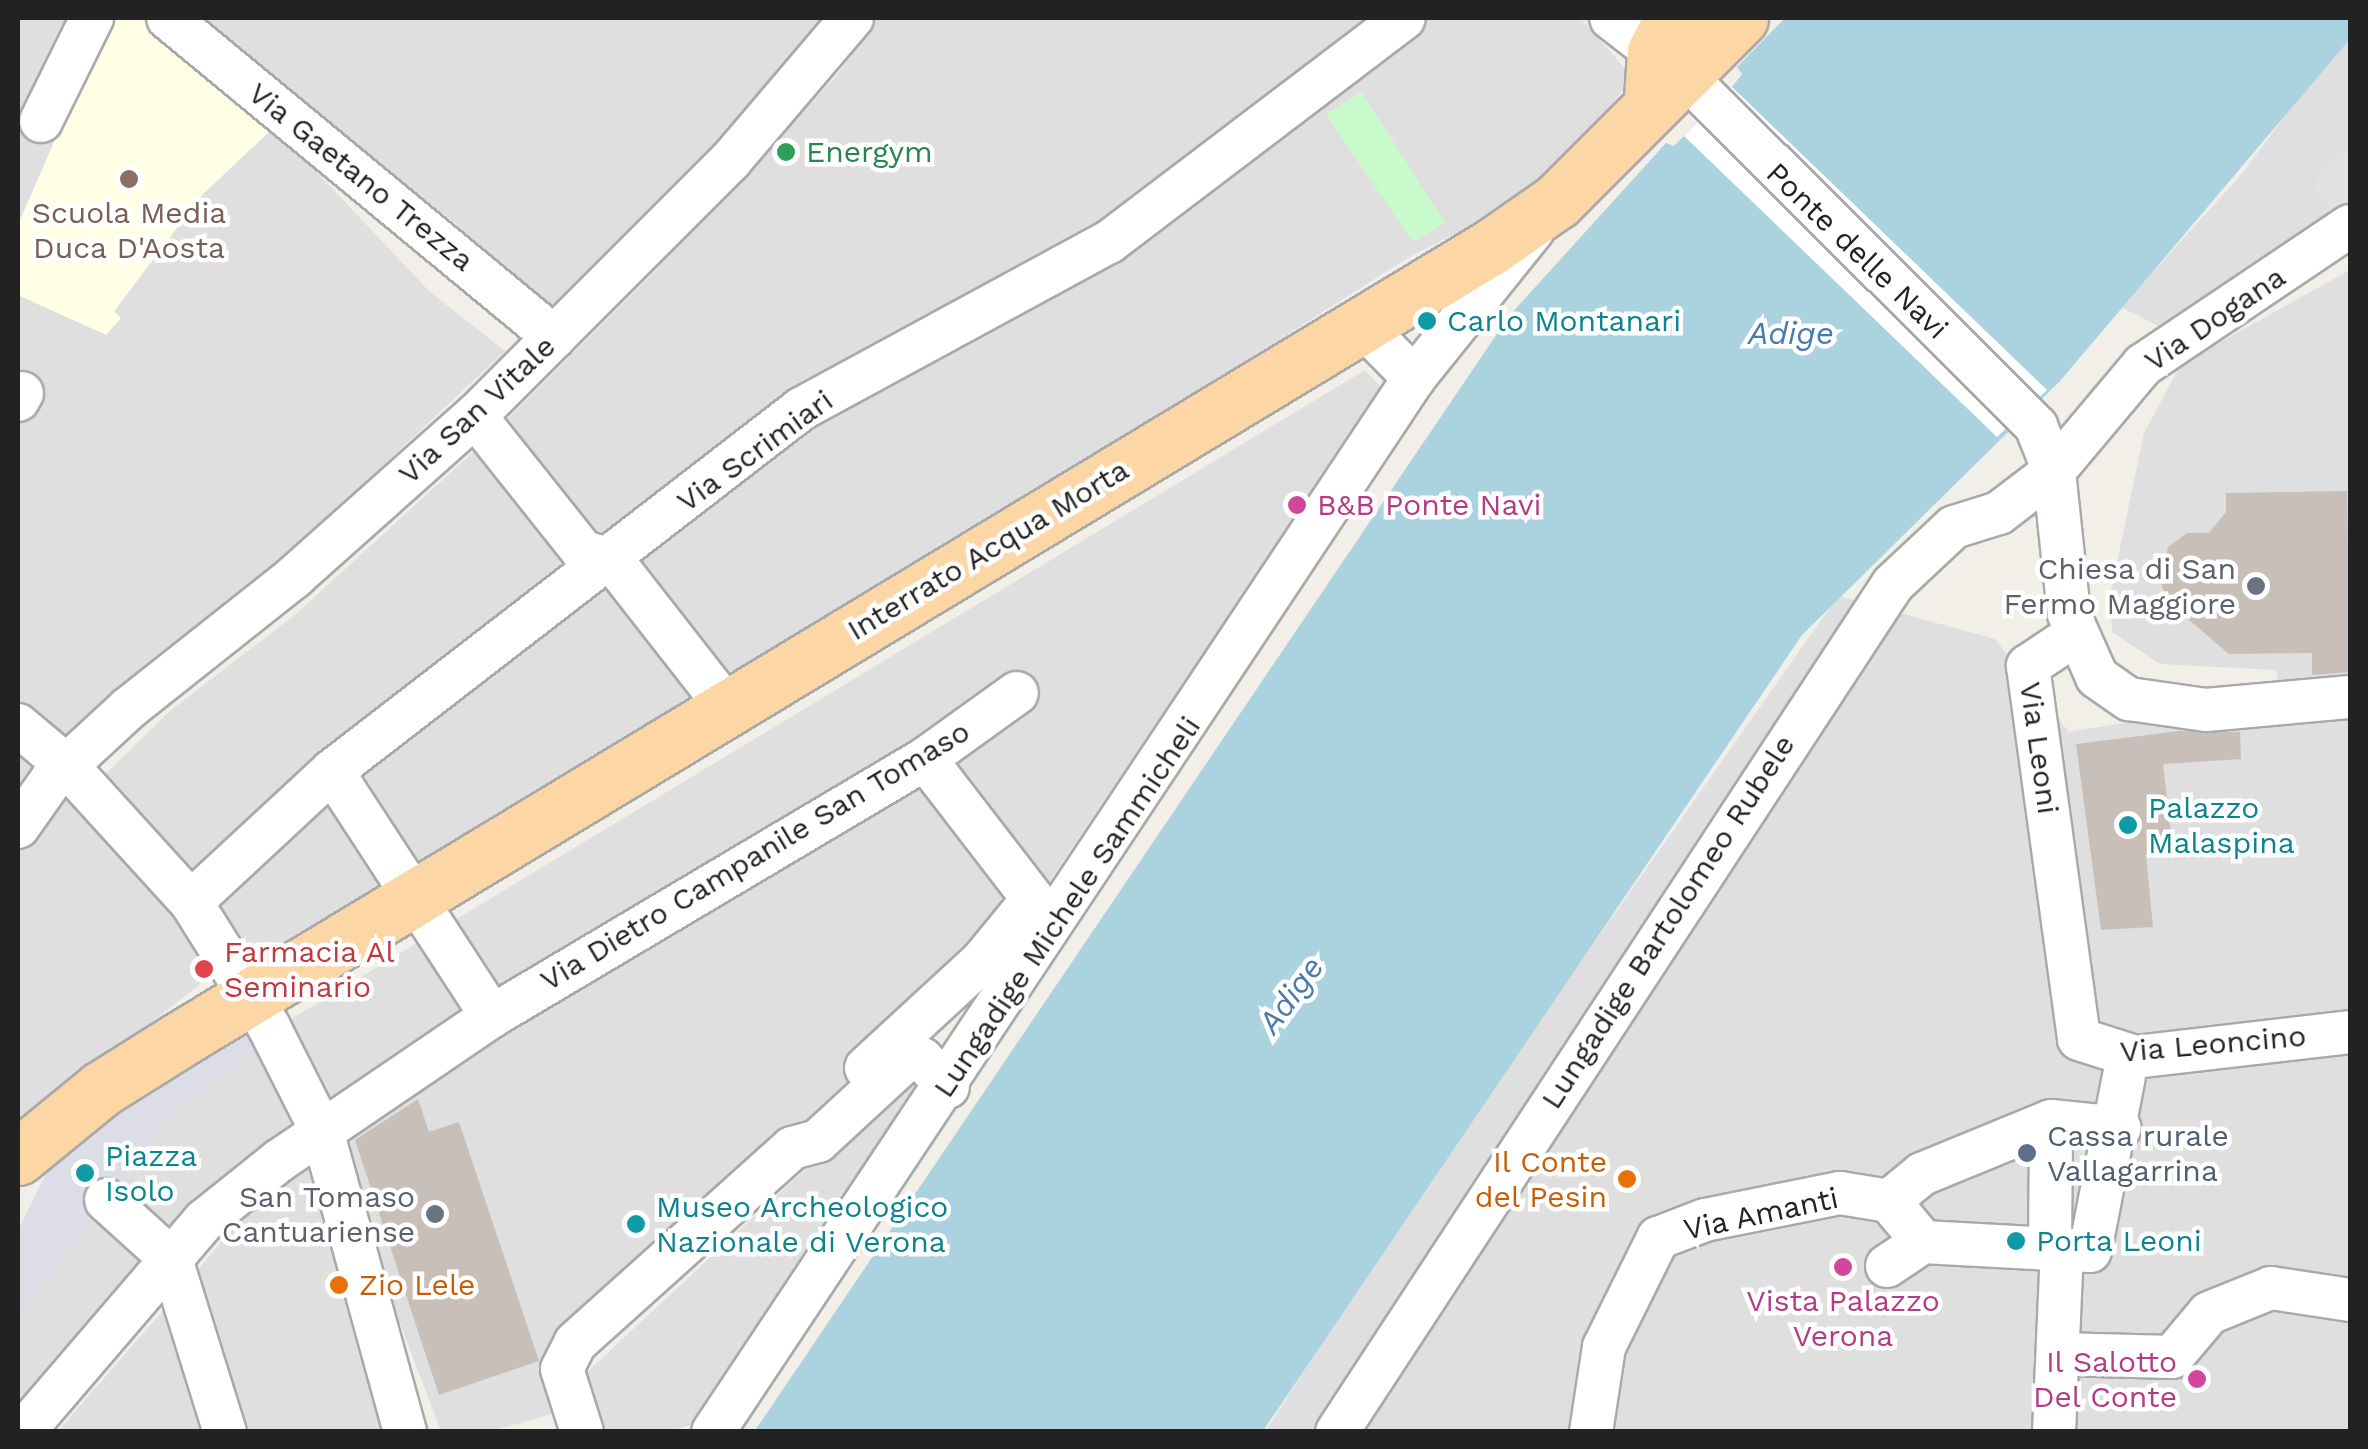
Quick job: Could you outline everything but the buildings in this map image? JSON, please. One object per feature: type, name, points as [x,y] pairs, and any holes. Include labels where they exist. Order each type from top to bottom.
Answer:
[{"type":"main road","name":"Lungadige Michele Sammicheli","points":[[1557,201],[1659,47],[1736,18]]},
{"type":"main road","name":"Interrato Acqua Morta","points":[[18,1157],[101,1088],[252,1000],[726,706],[1363,326],[1557,201]]},
{"type":"street","points":[[41,121],[92,18]]},
{"type":"street","name":"Via Gaetano Trezza","points":[[168,18],[554,337]]},
{"type":"street","name":"Via San Vitale","points":[[18,827],[68,767],[475,416],[731,160],[852,18]]},
{"type":"street","name":"Via Scrimiari","points":[[191,902],[332,771],[612,560],[801,409],[1108,242],[1404,18]]},
{"type":"street","name":"Ponte delle Navi","points":[[1659,47],[2036,426],[2054,471]]},
{"type":"street","name":"Lungadige Michele Sammicheli","points":[[713,1432],[948,1086],[1414,378],[1557,201]]},
{"type":"street","name":"Via Dogana","points":[[2054,471],[2142,365],[2350,226]]},
{"type":"street","points":[[1363,326],[1414,378]]},
{"type":"street","points":[[475,416],[583,552],[612,560],[726,706]]},
{"type":"street","points":[[2054,471],[2062,584],[2076,634],[2096,677],[2149,704],[2206,710],[2350,696]]},
{"type":"street","name":"Lungadige Bartolomeo Rubele","points":[[1337,1432],[1848,642],[1916,558],[1954,527],[1999,513],[2054,471]]},
{"type":"street","name":"Via Leoni","points":[[2076,634],[2028,666],[2079,1039]]},
{"type":"street","name":"Via Dietro Campanile San Tomaso","points":[[23,1432],[205,1220],[492,1016],[925,759],[1017,694]]},
{"type":"street","points":[[18,725],[68,767],[191,902],[252,1000],[323,1134],[402,1422]]},
{"type":"street","points":[[582,1432],[562,1370],[574,1343],[792,1148],[807,1122],[982,961],[1032,899],[925,759]]},
{"type":"street","points":[[332,771],[417,895],[492,1016]]},
{"type":"street","name":"Via Leoncino","points":[[2079,1039],[2135,1057],[2350,1032]]},
{"type":"street","points":[[792,1148],[818,1141],[907,1059],[922,1060],[948,1086]]},
{"type":"street","points":[[1886,1266],[1923,1242],[2090,1250],[2120,1128],[2124,1076]]},
{"type":"street","points":[[1923,1242],[1889,1201],[1922,1174],[2052,1121],[2120,1128]]},
{"type":"street","points":[[2052,1121],[2059,1342],[2054,1432]]},
{"type":"street","name":"Via Amanti","points":[[1591,1432],[1604,1347],[1658,1238],[1704,1220],[1840,1193],[1889,1201]]},
{"type":"street","points":[[106,1200],[172,1260],[225,1432]]},
{"type":"street","points":[[2059,1342],[2172,1357],[2208,1313],[2270,1288],[2350,1300]]},
{"type":"shaded area","points":[[18,18],[108,18],[18,225]]},
{"type":"shaded area","name":"Scuola Media Duca D'Aosta","points":[[108,18],[146,18],[274,127],[201,196],[114,311],[121,318],[106,335],[18,295],[18,225]]},
{"type":"shaded area","points":[[189,18],[830,18],[709,156],[550,314],[455,223]]},
{"type":"shaded area","points":[[879,18],[1580,18],[1633,77],[1558,174],[1533,193],[1406,259],[1014,509],[240,971],[88,791],[171,710],[296,614],[483,443],[655,271],[836,76]]},
{"type":"shaded area","points":[[2350,28],[2350,210],[2172,333],[2121,307],[2241,175]]},
{"type":"shaded area","points":[[274,127],[430,292],[505,351],[264,577],[140,672],[74,751],[18,709],[18,295],[106,334],[120,318],[114,312],[201,196]]},
{"type":"shaded area","points":[[2350,149],[2350,206],[2339,215],[2312,185]]},
{"type":"shaded area","points":[[2350,270],[2350,683],[2278,683],[2276,670],[2160,664],[2112,632],[2110,596],[2144,433],[2181,364]]},
{"type":"shaded area","points":[[1365,370],[1382,388],[985,977],[550,1360],[552,1414],[491,1431],[441,1431],[331,1143],[273,1030]]},
{"type":"shaded area","points":[[1838,596],[1995,639],[2069,732],[2154,718],[2350,709],[2350,1431],[1265,1432],[1410,1205]]},
{"type":"shaded area","points":[[18,747],[45,769],[218,970],[18,1127]]},
{"type":"shaded area","name":"Piazza Isolo","points":[[241,1033],[269,1043],[167,1117],[18,1322],[18,1230],[51,1164],[110,1115]]},
{"type":"shaded area","points":[[264,1045],[299,1130],[18,1427],[18,1322],[46,1277],[167,1117]]},
{"type":"shaded area","points":[[911,1071],[933,1093],[709,1419],[671,1431],[603,1431],[586,1373]]},
{"type":"shaded area","points":[[306,1141],[391,1431],[57,1432],[168,1305]]},
{"type":"green space","points":[[1361,91],[1445,223],[1413,242],[1326,115]]},
{"type":"water","name":"Adige","points":[[1785,18],[2350,18],[2350,39],[2060,381],[1802,635],[1263,1431],[754,1432],[1509,316],[1666,143],[1674,146],[1732,87],[1742,74],[1737,67]]},
{"type":"pier","points":[[1732,87],[2047,390],[1997,437],[1684,136]]},
{"type":"place","name":"Energym","points":[[786,152]]},
{"type":"place","name":"Scuola Media Duca D'Aosta","points":[[129,179]]},
{"type":"place","name":"Carlo Montanari","points":[[1427,321]]},
{"type":"place","name":"B&B Ponte Navi","points":[[1297,505]]},
{"type":"place","name":"Chiesa di San Fermo Maggiore","points":[[2256,586]]},
{"type":"place","name":"Palazzo Malaspina","points":[[2128,825]]},
{"type":"place","name":"Farmacia Al Seminario","points":[[204,969]]},
{"type":"place","name":"Cassa rurale Vallagarrina","points":[[2027,1153]]},
{"type":"place","name":"Piazza Isolo","points":[[85,1173]]},
{"type":"place","name":"Il Conte del Pesin","points":[[1627,1179]]},
{"type":"place","name":"San Tomaso Cantuariense","points":[[435,1214]]},
{"type":"place","name":"Museo Archeologico Nazionale di Verona","points":[[636,1224]]},
{"type":"place","name":"Porta Leoni","points":[[2016,1241]]},
{"type":"place","name":"Vista Palazzo Verona","points":[[1843,1267]]},
{"type":"place","name":"Zio Lele","points":[[339,1285]]},
{"type":"place","name":"Il Salotto Del Conte","points":[[2197,1379]]}]
